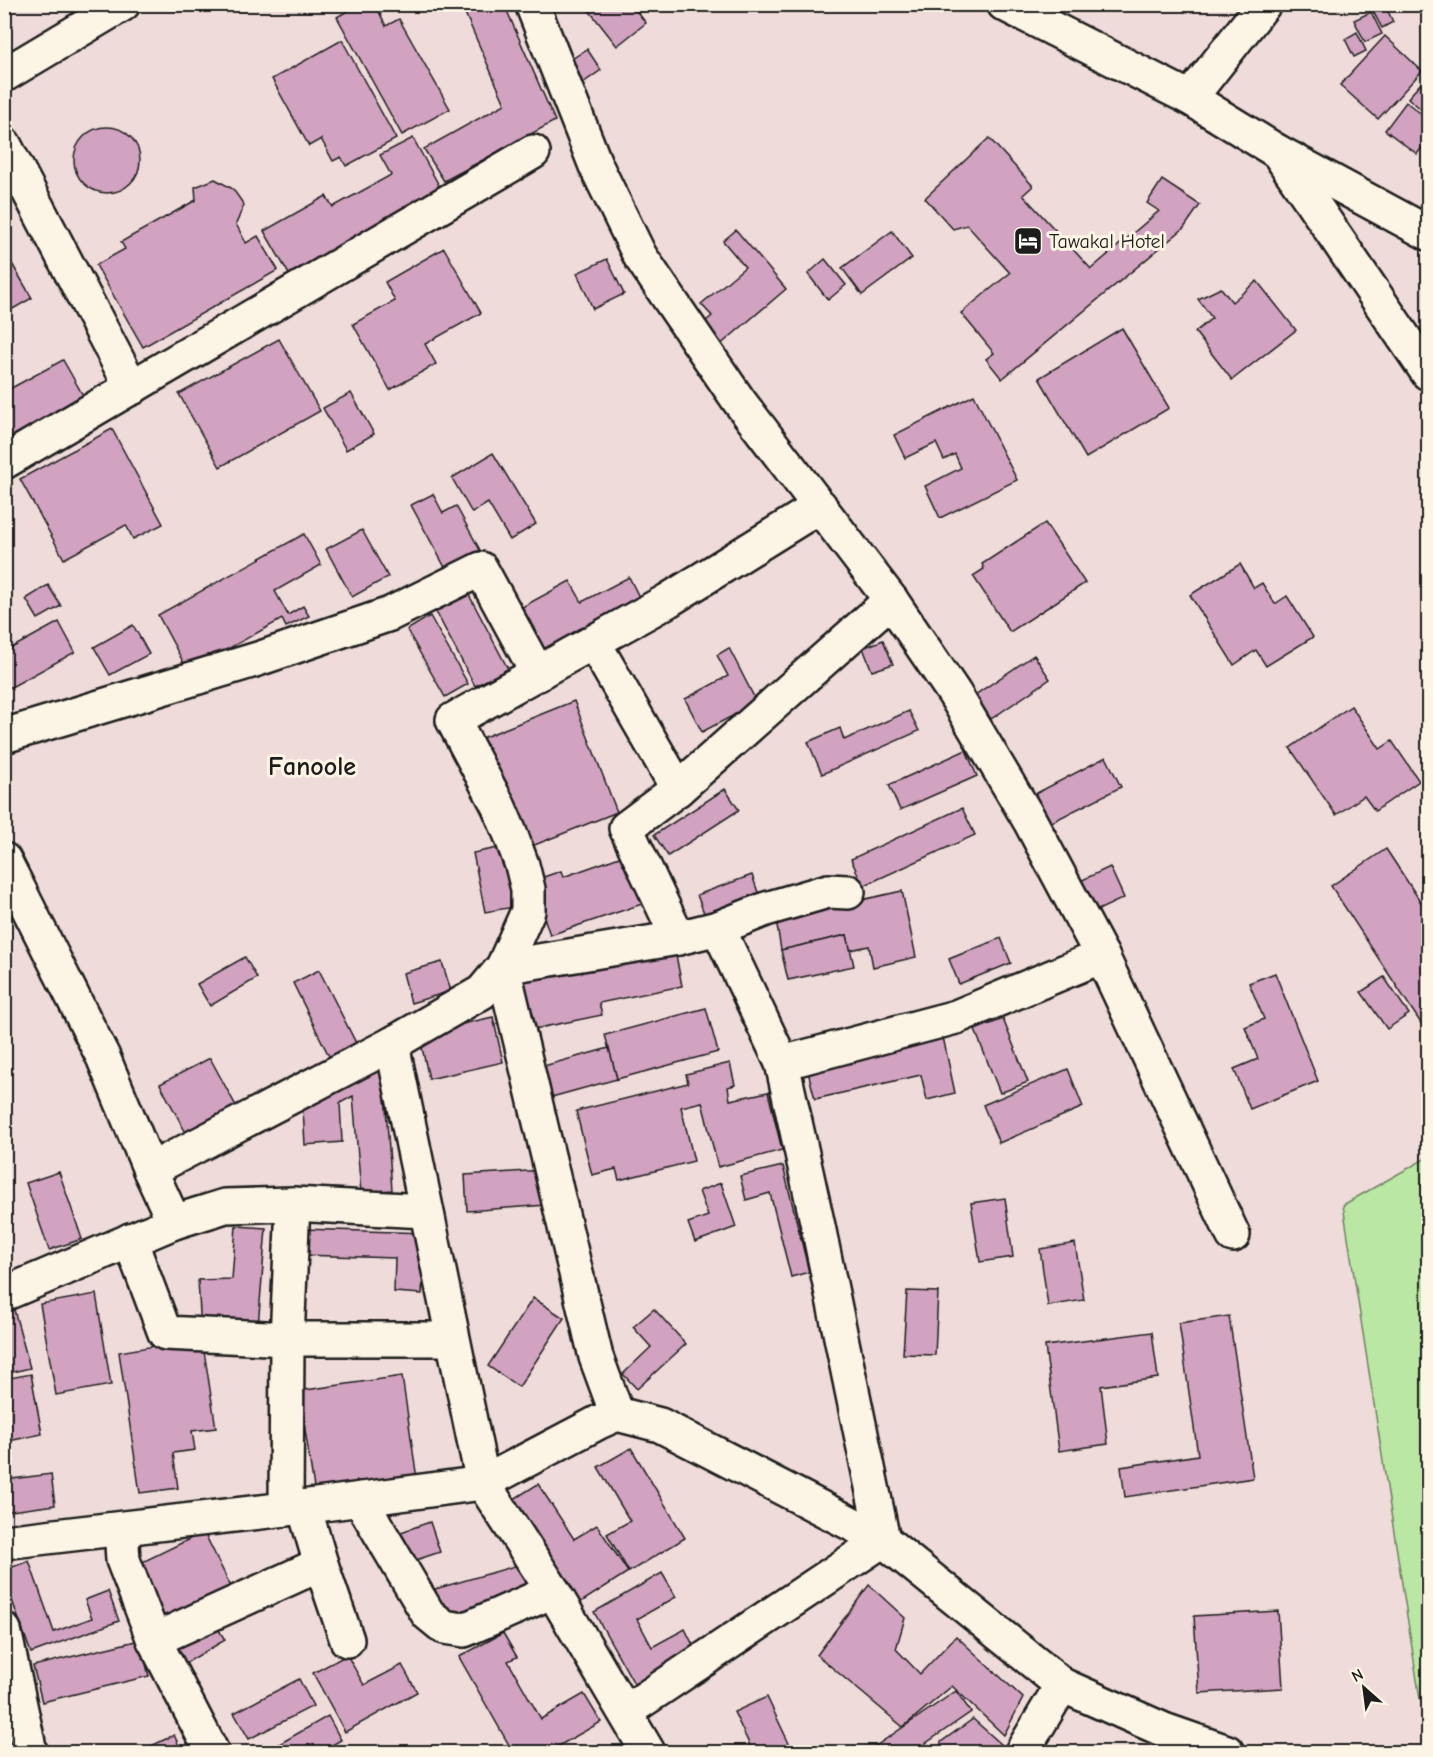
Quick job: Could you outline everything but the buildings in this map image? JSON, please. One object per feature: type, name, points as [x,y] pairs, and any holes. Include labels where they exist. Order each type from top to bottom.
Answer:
[{"type":"street","points":[[4,75],[123,4]]},
{"type":"street","points":[[532,4],[596,166],[640,256],[739,401],[891,600],[954,693],[1018,801],[1102,956],[1233,1234]]},
{"type":"street","points":[[1005,4],[1190,98],[1278,152],[1428,233]]},
{"type":"street","points":[[1190,98],[1264,4]]},
{"type":"street","points":[[4,144],[132,388]]},
{"type":"street","points":[[4,462],[533,152]]},
{"type":"street","points":[[1278,152],[1428,374]]},
{"type":"street","points":[[150,1170],[392,1044],[482,992],[503,968],[528,911],[528,889],[522,865],[498,805],[453,720],[667,601],[820,506]]},
{"type":"street","points":[[4,736],[258,659],[390,614],[481,569],[538,674]]},
{"type":"street","points":[[678,938],[626,828],[678,789],[891,600]]},
{"type":"street","points":[[594,643],[678,789]]},
{"type":"street","points":[[4,860],[104,1057],[174,1222]]},
{"type":"street","points":[[503,968],[678,938],[718,928],[766,909],[828,891],[848,892]]},
{"type":"street","points":[[718,928],[782,1063],[884,1540]]},
{"type":"street","points":[[782,1063],[956,1017],[1102,956]]},
{"type":"street","points":[[503,968],[596,1357],[617,1414]]},
{"type":"street","points":[[392,1044],[483,1483],[553,1591],[648,1752]]},
{"type":"street","points":[[4,1294],[174,1222],[206,1210],[225,1206],[293,1204],[425,1211]]},
{"type":"street","points":[[293,1204],[287,1339],[295,1508],[321,1564],[347,1640]]},
{"type":"street","points":[[130,1240],[165,1333],[287,1339],[452,1339]]},
{"type":"street","points":[[4,1542],[295,1508],[483,1483],[617,1414],[660,1425],[884,1540],[1062,1685],[1164,1730],[1227,1752]]},
{"type":"street","points":[[360,1499],[428,1614],[444,1627],[464,1630],[553,1591]]},
{"type":"street","points":[[127,1528],[122,1544],[123,1560],[154,1640],[212,1752]]},
{"type":"street","points":[[625,1712],[884,1540]]},
{"type":"street","points":[[154,1640],[321,1564]]},
{"type":"street","points":[[4,1630],[30,1752]]},
{"type":"street","points":[[1022,1752],[1062,1685]]},
{"type":"green space","points":[[1428,1157],[1428,1695],[1420,1699],[1343,1205]]},
{"type":"place","name":"Tawakal Hotel","points":[[1028,241]]},
{"type":"district","name":"Fanoole","points":[[312,767]]}]
